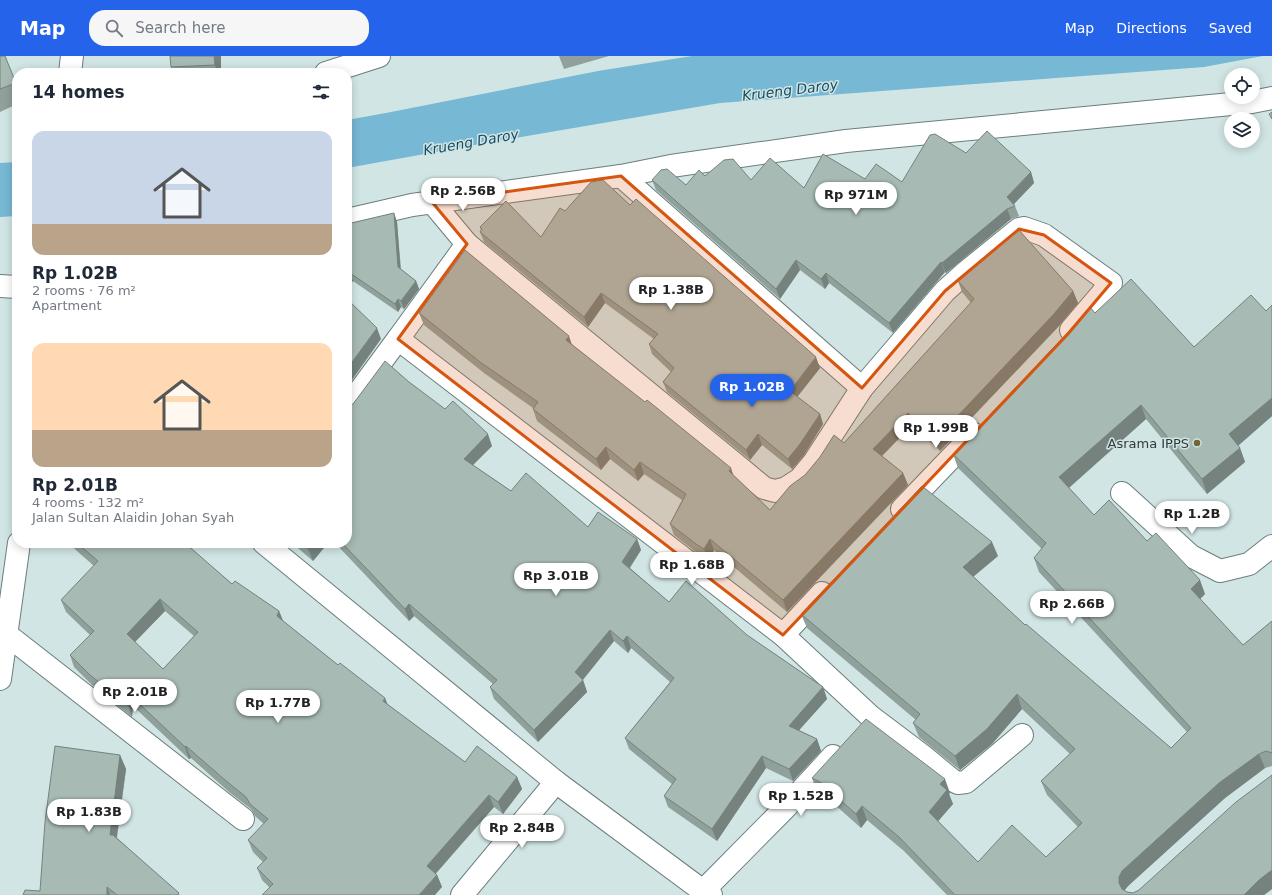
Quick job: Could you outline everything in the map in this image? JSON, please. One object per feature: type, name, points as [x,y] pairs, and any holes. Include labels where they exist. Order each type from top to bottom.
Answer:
[{"type":"street","points":[[71,68],[72,56]]},
{"type":"street","points":[[342,68],[379,56]]},
{"type":"street","points":[[352,219],[412,205],[621,176],[671,166],[846,141],[1244,103],[1272,98]]},
{"type":"street","points":[[621,176],[862,388]]},
{"type":"street","points":[[432,202],[467,244],[764,488],[775,491],[786,488],[800,479],[814,462],[862,388],[946,291],[966,272],[1019,229],[1024,228],[1044,235],[1111,283],[1056,346]]},
{"type":"street","points":[[352,401],[467,244]]},
{"type":"street","points":[[0,286],[12,287]]},
{"type":"street","points":[[398,339],[783,635],[870,716],[952,780],[958,783],[966,782],[1022,735]]},
{"type":"street","points":[[887,525],[985,421]]},
{"type":"street","points":[[1122,492],[1190,556],[1220,571],[1249,564],[1272,546]]},
{"type":"street","points":[[0,670],[18,548]]},
{"type":"street","points":[[270,548],[556,782],[707,893],[870,716]]},
{"type":"street","points":[[783,635],[838,577]]},
{"type":"street","points":[[6,634],[243,819]]},
{"type":"street","points":[[462,895],[556,782]]},
{"type":"highlighted area","points":[[621,176],[862,388],[945,291],[1019,229],[1044,235],[1111,283],[1067,335],[783,635],[398,339],[467,244],[432,202]]},
{"type":"water","name":"Krueng Daroy","points":[[692,56],[1263,56],[1204,67],[720,103],[352,167],[352,119],[598,71]]},
{"type":"water","points":[[12,162],[12,216],[0,217],[0,163]]},
{"type":"building","points":[[0,56],[5,56],[12,73],[12,84],[0,89]]},
{"type":"building","points":[[170,56],[214,56],[215,65],[171,67]]},
{"type":"building","points":[[1272,112],[1272,119],[1269,114]]},
{"type":"building","points":[[987,131],[1031,172],[1007,197],[1015,206],[1007,209],[942,263],[941,262],[889,323],[826,273],[821,279],[796,260],[776,289],[652,180],[661,170],[667,169],[686,185],[699,170],[705,176],[724,160],[733,159],[751,180],[770,158],[804,188],[823,154],[865,179],[876,164],[902,182],[930,135],[935,134],[966,153]]},
{"type":"building","points":[[603,180],[630,205],[636,199],[816,357],[790,391],[820,414],[788,459],[758,434],[746,450],[663,382],[674,368],[649,344],[658,334],[601,293],[584,317],[480,232],[482,229],[480,227],[506,201],[541,237],[560,208],[565,211],[591,182]]},
{"type":"building","points":[[394,213],[398,267],[416,281],[401,301],[398,299],[395,304],[352,274],[352,223]]},
{"type":"building","points":[[1019,230],[1073,291],[1053,315],[935,440],[908,413],[873,449],[903,473],[783,600],[710,539],[704,549],[670,524],[686,494],[640,462],[634,470],[606,447],[596,459],[533,409],[538,402],[480,362],[419,313],[465,250],[569,336],[566,340],[645,402],[647,400],[731,468],[729,471],[770,510],[790,486],[805,475],[820,457],[834,435],[844,443],[974,299],[958,281]]},
{"type":"building","points":[[1131,279],[1194,347],[1251,295],[1266,311],[1272,305],[1272,398],[1229,434],[1240,448],[1202,479],[1141,405],[1059,477],[1094,515],[1109,500],[1147,541],[1156,533],[1200,580],[1191,589],[1243,645],[1272,621],[1272,753],[1266,751],[1259,754],[1219,783],[1122,871],[1119,877],[1119,883],[1122,889],[1127,892],[1133,893],[1139,890],[1236,802],[1272,775],[1272,870],[1244,895],[955,895],[899,837],[862,806],[856,814],[820,782],[812,778],[866,719],[945,779],[940,784],[947,790],[929,812],[978,862],[1012,825],[1046,857],[1082,823],[1041,781],[1075,749],[1017,694],[987,729],[955,756],[913,723],[920,714],[801,614],[922,486],[992,542],[963,567],[1025,625],[1026,624],[1171,748],[1191,728],[1034,558],[1046,543],[953,454],[1090,307],[1095,313]]},
{"type":"building","points":[[352,304],[377,328],[352,362]]},
{"type":"building","points":[[385,361],[409,382],[445,409],[453,401],[488,434],[464,459],[511,491],[526,473],[588,527],[598,512],[637,539],[622,562],[669,602],[686,581],[747,635],[823,687],[789,726],[817,739],[789,769],[762,756],[712,829],[664,796],[676,779],[625,738],[674,678],[627,636],[623,641],[610,630],[575,672],[583,680],[534,730],[490,687],[497,680],[409,604],[405,609],[347,548],[352,548],[353,404]]},
{"type":"building","points":[[83,548],[191,548],[232,584],[235,581],[279,611],[277,616],[338,665],[340,663],[385,698],[383,701],[465,762],[477,746],[517,777],[498,802],[489,795],[427,866],[437,875],[419,895],[262,895],[273,884],[257,868],[267,858],[248,840],[268,819],[250,804],[246,797],[186,746],[185,747],[129,694],[128,705],[90,675],[70,655],[94,631],[61,600],[98,561]],"holes":[[[160,599],[198,632],[163,669],[127,634]]]},
{"type":"building","points":[[55,746],[120,755],[110,835],[113,835],[179,893],[177,895],[117,895],[107,887],[107,895],[23,895],[25,890],[40,891],[45,822]]},
{"type":"place","name":"Asrama IPPS","points":[[1197,443]]}]
